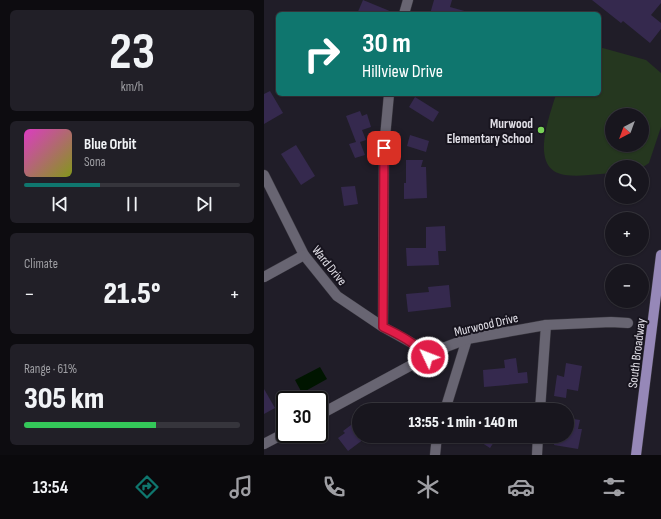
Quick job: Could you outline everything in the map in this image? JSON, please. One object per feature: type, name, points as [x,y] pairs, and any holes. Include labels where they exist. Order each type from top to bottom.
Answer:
[{"type":"main road","name":"South Broadway","points":[[636,455],[661,255]]},
{"type":"street","points":[[405,12],[408,0]]},
{"type":"street","points":[[383,327],[384,148],[389,96]]},
{"type":"street","name":"Ward Drive","points":[[264,174],[304,255],[337,296],[383,327],[406,338],[419,347],[428,357]]},
{"type":"street","points":[[264,277],[304,255]]},
{"type":"street","name":"Murwood Drive","points":[[328,410],[443,348],[467,339],[546,325],[611,322],[628,323]]},
{"type":"street","points":[[540,403],[546,325]]},
{"type":"street","points":[[447,403],[467,339]]},
{"type":"street","points":[[264,444],[276,438]]},
{"type":"street","points":[[435,455],[436,443]]},
{"type":"street","points":[[536,455],[537,443]]},
{"type":"shaded area","points":[[601,48],[646,60],[661,73],[661,127],[649,163],[649,160],[605,160],[605,174],[577,176],[565,175],[554,171],[547,163],[544,153],[546,128],[555,96],[601,96]]},
{"type":"shaded area","points":[[320,367],[327,379],[306,391],[301,391],[295,380]]},
{"type":"building","points":[[363,0],[392,12],[358,12]]},
{"type":"building","points":[[434,0],[452,0],[450,7],[468,12],[431,12]]},
{"type":"building","points":[[592,0],[661,0],[661,3],[651,15],[661,23],[661,29],[650,43],[623,21],[621,23]]},
{"type":"building","points":[[270,91],[283,113],[264,124],[264,94]]},
{"type":"building","points":[[415,97],[439,112],[433,122],[409,107]]},
{"type":"building","points":[[360,111],[362,116],[367,114],[371,127],[362,130],[366,140],[360,142],[365,155],[355,158],[349,144],[356,142],[346,116]]},
{"type":"building","points":[[410,135],[429,141],[426,152],[407,146]]},
{"type":"building","points":[[296,145],[315,176],[301,185],[281,154]]},
{"type":"building","points":[[406,160],[423,160],[421,167],[426,167],[427,198],[404,199]]},
{"type":"building","points":[[355,186],[358,204],[344,206],[341,187]]},
{"type":"building","points":[[445,226],[446,251],[438,251],[439,265],[407,266],[406,248],[426,248],[426,227]]},
{"type":"building","points":[[449,285],[451,307],[408,312],[406,294],[429,292],[428,287]]},
{"type":"building","points":[[516,358],[518,373],[527,372],[528,383],[484,387],[483,370],[505,368],[504,360]]},
{"type":"building","points":[[566,363],[582,366],[578,391],[567,389],[566,398],[554,396],[557,375],[564,377]]},
{"type":"building","points":[[264,389],[275,408],[264,414]]},
{"type":"building","points":[[574,419],[580,420],[578,429],[582,429],[578,449],[554,445],[554,443],[574,443]]},
{"type":"building","points":[[352,424],[352,443],[359,443],[348,451],[338,438],[345,433],[343,431]]},
{"type":"building","points":[[482,443],[493,443],[490,448]]},
{"type":"place","name":"Murwood Elementary School","points":[[541,130]]},
{"type":"route","points":[[384,148],[383,327],[406,338],[419,347],[428,357]]}]
